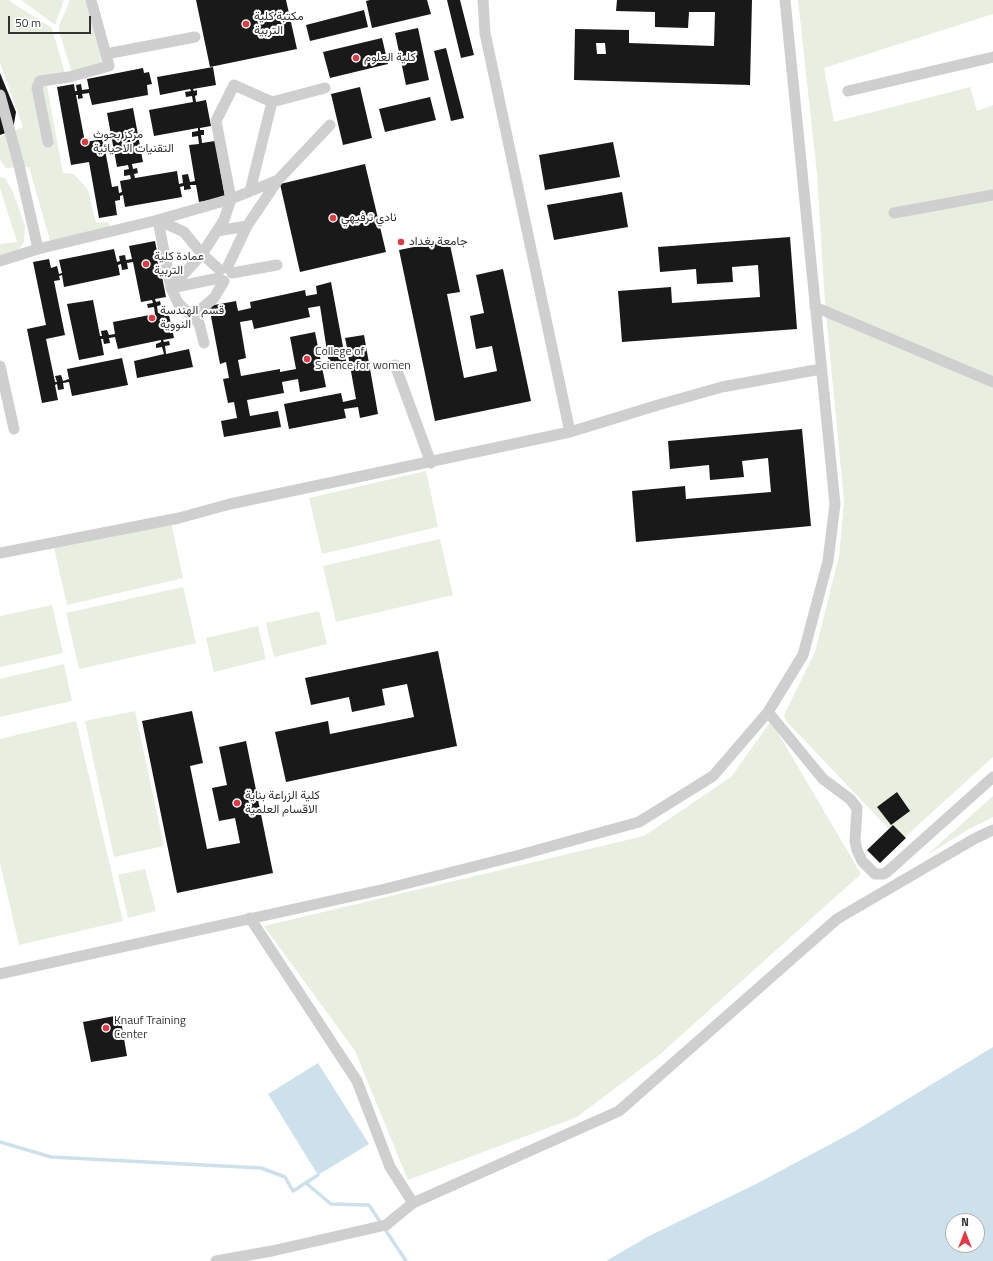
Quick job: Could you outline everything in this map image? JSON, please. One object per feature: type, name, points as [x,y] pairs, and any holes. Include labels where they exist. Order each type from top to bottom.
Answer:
[{"type":"street","points":[[48,142],[37,88],[40,81],[69,76],[109,66],[91,0]]},
{"type":"street","points":[[483,0],[484,33],[570,432]]},
{"type":"street","points":[[0,974],[385,889],[516,856],[639,822],[714,776],[768,712],[803,655],[828,561],[834,504],[785,0]]},
{"type":"street","points":[[106,54],[195,37]]},
{"type":"street","points":[[848,91],[993,57]]},
{"type":"street","points":[[171,288],[202,254],[224,220],[231,199],[216,121],[234,85],[272,102],[325,88]]},
{"type":"street","points":[[0,95],[19,165],[38,249]]},
{"type":"street","points":[[250,191],[272,102]]},
{"type":"street","points":[[193,316],[214,298],[247,226],[278,180],[330,125]]},
{"type":"street","points":[[0,261],[38,249],[158,220],[231,199],[278,180]]},
{"type":"street","points":[[894,213],[993,195]]},
{"type":"street","points":[[158,220],[184,232],[202,254],[225,274]]},
{"type":"street","points":[[158,220],[171,288],[178,303],[199,323],[204,343]]},
{"type":"street","points":[[217,231],[247,226]]},
{"type":"street","points":[[171,288],[225,274],[277,265]]},
{"type":"street","points":[[815,307],[993,382]]},
{"type":"street","points":[[395,365],[431,463]]},
{"type":"street","points":[[0,366],[14,429]]},
{"type":"street","points":[[0,554],[179,518],[230,504],[431,463],[570,432],[722,387],[821,369]]},
{"type":"street","points":[[768,712],[823,779],[850,800],[857,808],[855,840],[857,850],[862,861],[875,874],[883,874],[887,872],[993,777]]},
{"type":"street","points":[[216,1261],[272,1251],[386,1225],[413,1204],[619,1111],[837,919],[974,839],[993,830]]},
{"type":"street","points":[[250,918],[357,1081],[390,1167],[413,1204]]},
{"type":"shaded area","points":[[0,0],[8,0],[52,28],[67,81],[47,86],[63,173],[74,174],[88,190],[96,223],[108,222],[111,230],[51,244],[29,167],[6,168],[0,160],[0,137],[23,127],[0,63]]},
{"type":"shaded area","points":[[21,0],[64,0],[55,25]]},
{"type":"shaded area","points":[[70,0],[86,0],[104,72],[74,80],[59,31],[59,26]]},
{"type":"shaded area","points":[[798,0],[993,0],[993,14],[824,68],[834,122],[970,87],[977,111],[993,105],[993,757],[906,836],[899,836],[892,832],[786,721],[784,715],[815,652],[839,556],[844,501],[825,303],[817,174]]},
{"type":"shaded area","points":[[0,177],[5,178],[13,192],[25,226],[24,242],[14,257],[0,259],[0,243],[17,242],[0,188]]},
{"type":"shaded area","points":[[426,471],[438,527],[322,554],[309,498]]},
{"type":"shaded area","points":[[171,522],[183,578],[67,605],[54,548]]},
{"type":"shaded area","points":[[440,539],[453,595],[336,622],[323,566]]},
{"type":"shaded area","points":[[183,587],[196,643],[79,669],[66,613]]},
{"type":"shaded area","points":[[52,605],[63,653],[0,667],[0,616]]},
{"type":"shaded area","points":[[319,611],[327,644],[274,657],[266,623]]},
{"type":"shaded area","points":[[258,626],[266,659],[214,672],[206,638]]},
{"type":"shaded area","points":[[64,664],[72,701],[0,717],[0,679]]},
{"type":"shaded area","points":[[135,711],[164,846],[114,857],[85,721]]},
{"type":"shaded area","points":[[76,721],[123,921],[19,945],[0,862],[0,739]]},
{"type":"shaded area","points":[[771,721],[861,874],[658,1056],[577,1117],[408,1180],[355,1051],[264,926],[644,836],[731,777]]},
{"type":"shaded area","points":[[993,796],[993,817],[969,829],[927,855]]},
{"type":"shaded area","points":[[145,869],[156,911],[128,918],[118,875]]},
{"type":"water","points":[[993,1047],[993,1261],[606,1261],[649,1236],[756,1184],[855,1131]]},
{"type":"water","points":[[318,1063],[369,1144],[318,1175],[268,1094]]},
{"type":"building","name":"مكتبة كلية التربية","points":[[196,0],[286,0],[297,49],[210,67]]},
{"type":"building","points":[[427,0],[431,14],[372,28],[366,1]]},
{"type":"building","points":[[447,0],[460,0],[474,55],[461,58]]},
{"type":"building","points":[[617,0],[752,0],[750,85],[574,80],[575,29],[629,30],[629,43],[714,46],[715,12],[689,12],[688,28],[655,27],[655,12],[616,11]],"holes":[[[596,43],[605,43],[606,54],[597,54]]]},
{"type":"building","points":[[364,10],[368,27],[310,41],[306,25]]},
{"type":"building","points":[[418,28],[429,80],[406,85],[395,33]]},
{"type":"building","name":"كلية العلوم","points":[[382,38],[388,64],[330,78],[323,52]]},
{"type":"building","points":[[446,48],[464,118],[451,121],[434,51]]},
{"type":"building","name":"مركز بحوث التقنيات الاحيائية","points":[[213,67],[216,85],[193,89],[194,91],[197,90],[197,95],[195,96],[196,102],[206,100],[211,126],[200,128],[200,130],[204,130],[204,135],[201,135],[202,143],[215,141],[225,197],[199,202],[196,185],[190,185],[191,189],[184,190],[184,186],[180,187],[182,197],[125,207],[123,195],[120,196],[120,200],[115,201],[117,215],[99,218],[89,162],[71,165],[57,87],[74,84],[75,91],[77,91],[76,85],[81,84],[82,90],[89,89],[87,79],[143,68],[144,73],[149,72],[152,84],[147,85],[148,95],[92,105],[89,93],[82,94],[83,98],[78,99],[78,95],[76,95],[85,142],[103,139],[112,187],[118,186],[119,193],[122,192],[120,181],[131,179],[130,175],[124,176],[124,170],[129,169],[128,165],[117,167],[107,113],[133,108],[143,162],[132,164],[133,169],[137,168],[138,173],[134,174],[135,178],[177,171],[179,184],[183,183],[182,175],[188,174],[190,182],[195,181],[189,145],[199,144],[198,136],[192,137],[192,132],[198,131],[198,128],[154,136],[149,110],[193,102],[192,96],[186,97],[185,92],[191,91],[190,89],[160,95],[157,77]]},
{"type":"building","points":[[0,73],[16,112],[13,130],[0,135]]},
{"type":"building","points":[[360,87],[372,138],[343,145],[331,94]]},
{"type":"building","points":[[430,97],[436,120],[385,132],[379,109]]},
{"type":"building","points":[[613,142],[620,177],[545,190],[539,155]]},
{"type":"building","name":"نادي ترفيهي","points":[[365,164],[386,252],[300,272],[280,184]]},
{"type":"building","points":[[622,192],[628,227],[554,240],[547,205]]},
{"type":"building","points":[[790,237],[797,329],[622,342],[618,291],[671,287],[672,303],[760,297],[758,265],[732,267],[733,282],[697,284],[696,269],[660,272],[658,247]]},
{"type":"building","points":[[449,240],[460,292],[447,294],[464,378],[497,371],[492,346],[476,349],[470,316],[484,313],[476,275],[503,269],[531,401],[435,421],[399,250]]},
{"type":"building","name":"قسم الهندسة النووية","points":[[155,241],[166,297],[155,299],[156,302],[160,301],[161,305],[157,306],[158,313],[168,311],[174,338],[163,340],[164,342],[169,341],[170,345],[165,346],[166,354],[189,349],[193,367],[137,378],[134,361],[164,354],[162,347],[156,348],[156,344],[161,342],[161,340],[118,349],[115,337],[109,338],[110,343],[104,344],[103,339],[101,339],[104,355],[79,360],[67,304],[93,300],[100,336],[102,336],[101,331],[107,330],[109,335],[115,334],[113,322],[155,314],[154,307],[148,308],[147,304],[153,303],[152,300],[141,302],[133,262],[127,263],[128,269],[122,270],[121,264],[118,265],[120,275],[64,287],[62,275],[59,276],[60,280],[54,281],[65,335],[46,339],[55,382],[57,382],[55,376],[61,375],[63,381],[69,379],[67,369],[122,358],[128,385],[72,396],[69,382],[63,383],[64,389],[58,390],[57,384],[55,385],[58,400],[42,403],[27,329],[46,325],[33,262],[49,259],[51,268],[57,266],[59,274],[62,273],[59,260],[114,249],[117,262],[120,261],[119,256],[125,255],[126,260],[132,259],[129,246]]},
{"type":"building","name":"College of Science for women","points":[[331,282],[344,352],[348,352],[345,338],[364,335],[378,414],[360,418],[358,407],[344,409],[346,418],[289,429],[284,404],[341,393],[343,402],[356,399],[348,355],[345,356],[346,361],[329,364],[320,306],[308,308],[310,317],[254,329],[252,320],[240,322],[246,358],[238,360],[241,376],[280,369],[280,372],[296,369],[290,337],[315,332],[326,387],[300,392],[298,379],[282,382],[284,393],[247,400],[250,416],[278,411],[281,427],[224,437],[221,421],[237,418],[234,402],[228,403],[223,379],[229,378],[226,362],[220,364],[209,306],[236,301],[238,311],[251,308],[250,302],[305,290],[306,296],[317,294],[316,286]]},
{"type":"building","points":[[802,429],[811,526],[636,542],[632,491],[685,486],[686,499],[771,492],[768,458],[742,461],[744,477],[710,480],[709,465],[670,469],[668,441]]},
{"type":"building","name":"كلية الزراعة بناية الاقسام العلمية","points":[[438,651],[457,746],[286,782],[275,732],[328,721],[330,734],[414,717],[407,684],[382,689],[385,705],[352,712],[349,697],[311,705],[305,678]]},
{"type":"building","name":"كلية الزراعة بناية الاقسام العلمية","points":[[192,711],[203,763],[190,766],[207,849],[240,843],[235,818],[219,821],[212,788],[227,785],[219,747],[246,741],[273,873],[177,893],[142,721]]},
{"type":"building","points":[[897,792],[910,811],[891,825],[877,807]]},
{"type":"building","points":[[893,825],[906,838],[880,863],[867,850]]},
{"type":"building","points":[[120,1015],[127,1056],[91,1062],[83,1022]]},
{"type":"waterway","points":[[0,1142],[51,1157],[261,1168],[285,1177],[293,1191],[318,1175]]},
{"type":"waterway","points":[[306,1183],[331,1204],[369,1205],[406,1261]]},
{"type":"place","name":"مكتبة كلية التربية","points":[[246,24]]},
{"type":"place","name":"كلية العلوم","points":[[356,58]]},
{"type":"place","name":"مركز بحوث التقنيات الاحيائية","points":[[85,142]]},
{"type":"place","name":"نادي ترفيهي","points":[[333,218]]},
{"type":"place","name":"جامعة بغداد","points":[[401,242]]},
{"type":"place","name":"عمادة كلية التربية","points":[[146,264]]},
{"type":"place","name":"قسم الهندسة النووية","points":[[152,318]]},
{"type":"place","name":"College of Science for women","points":[[307,359]]},
{"type":"place","name":"كلية الزراعة بناية الاقسام العلمية","points":[[237,803]]},
{"type":"place","name":"Knauf Training Center","points":[[106,1028]]}]
